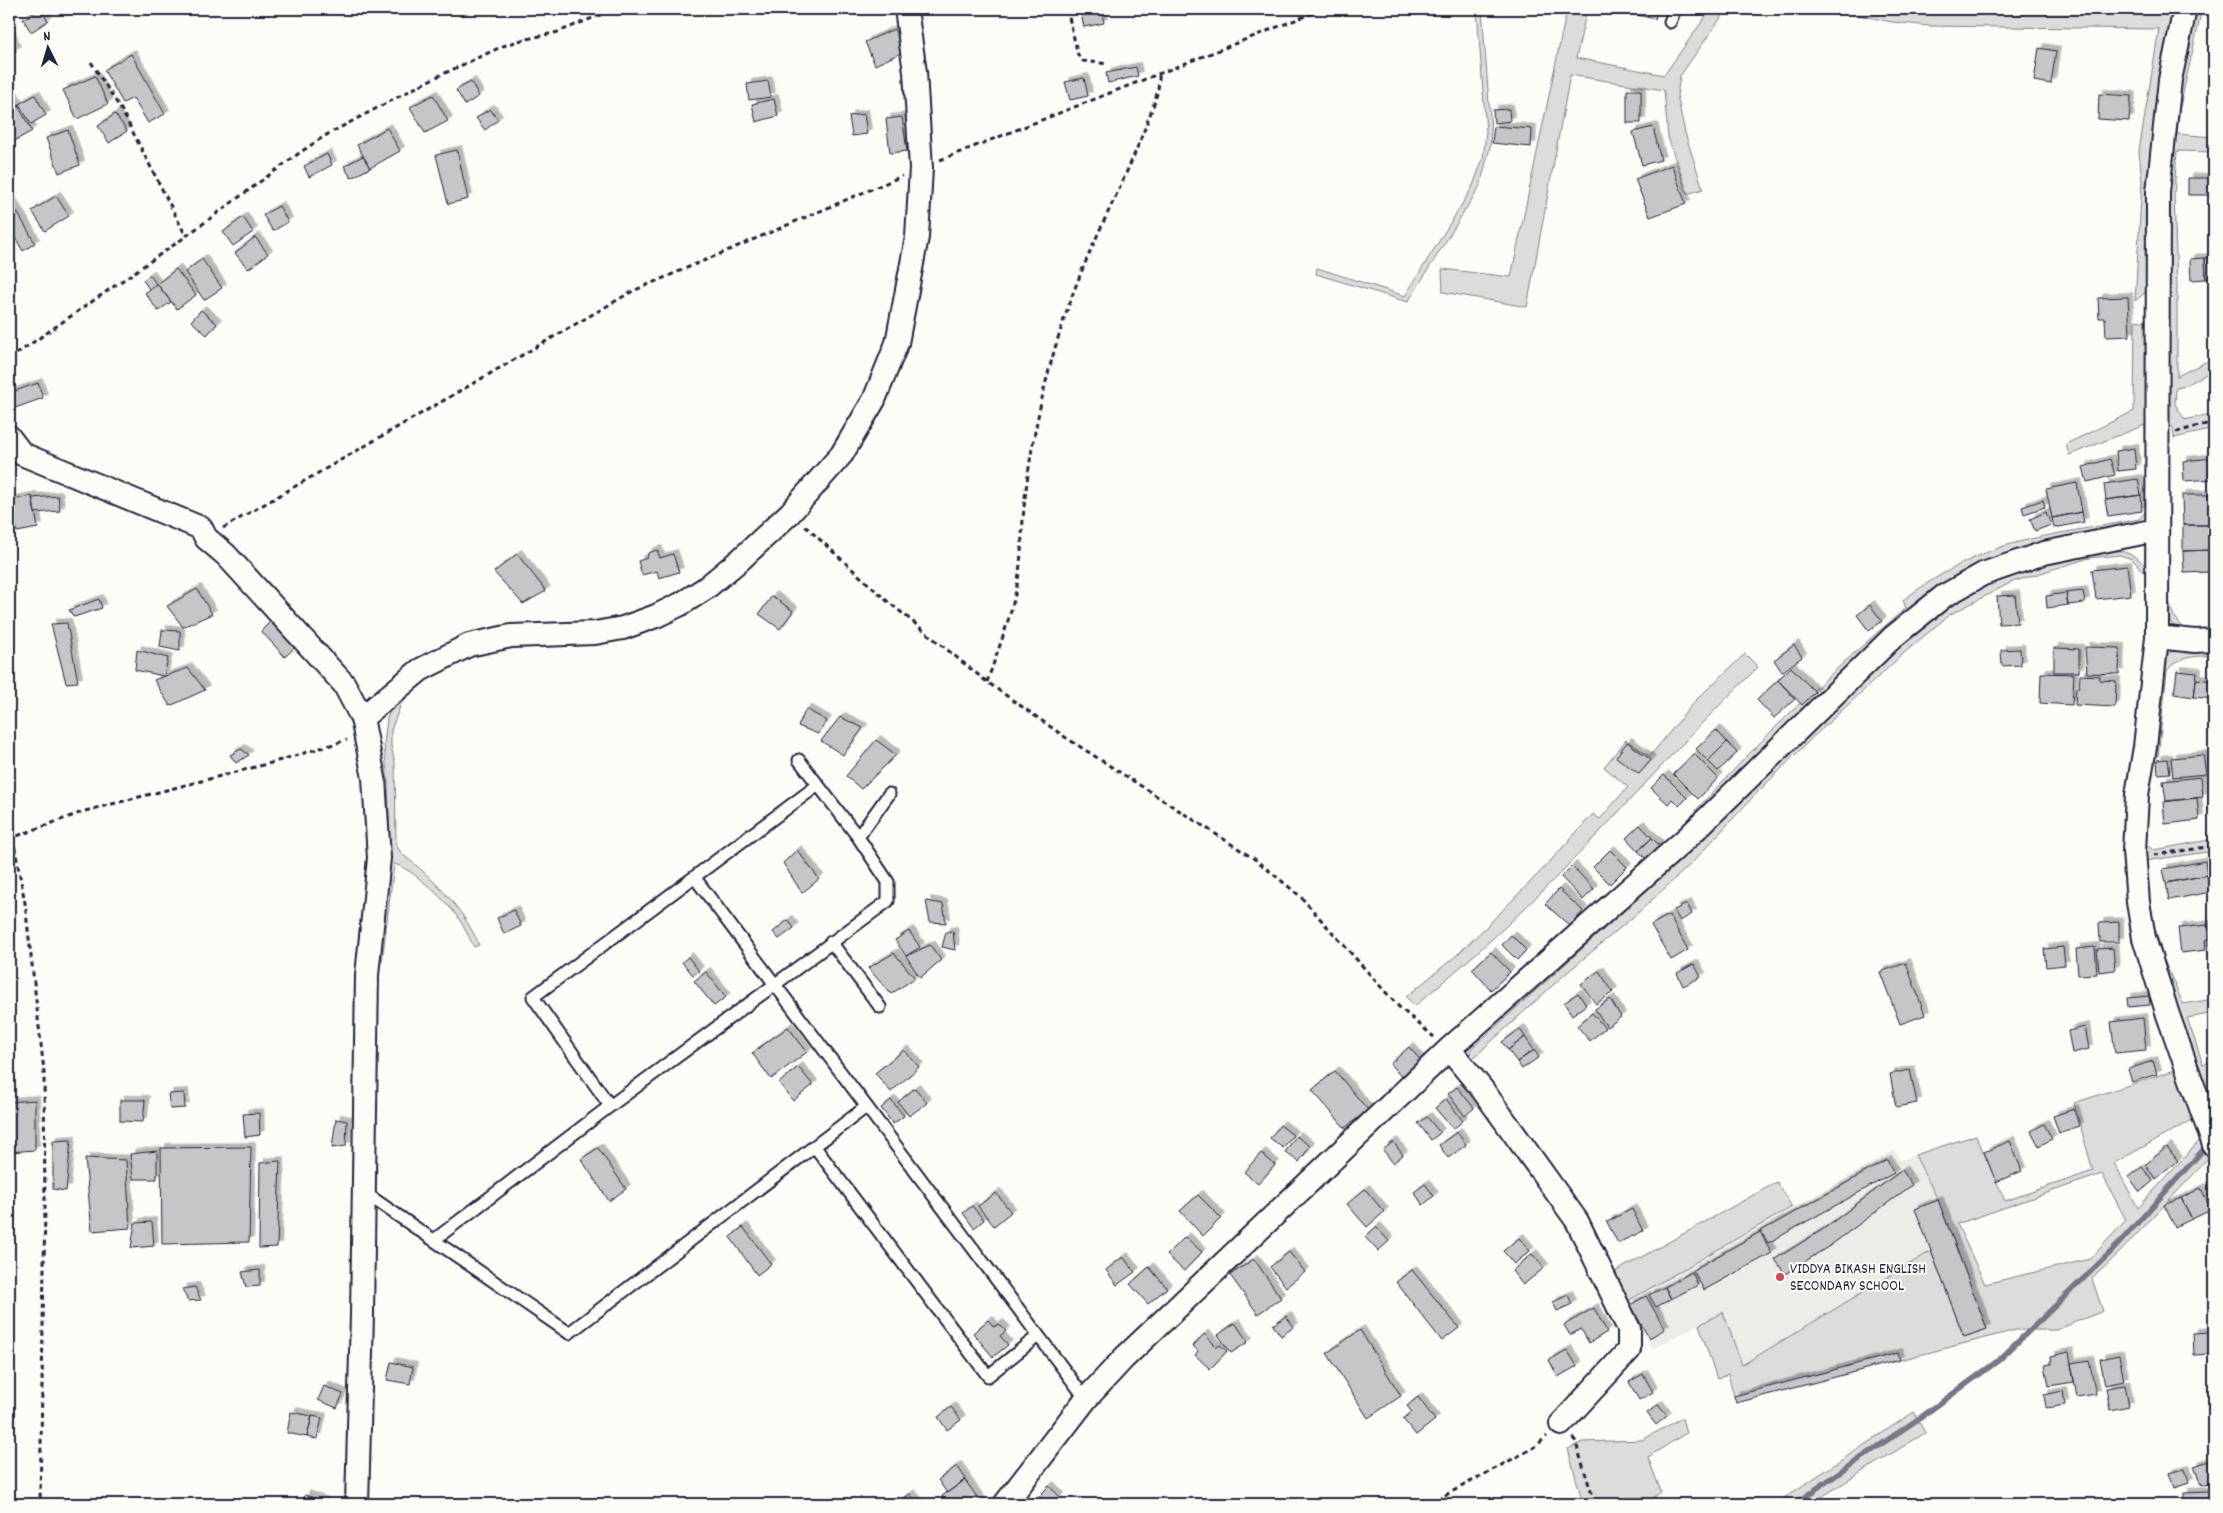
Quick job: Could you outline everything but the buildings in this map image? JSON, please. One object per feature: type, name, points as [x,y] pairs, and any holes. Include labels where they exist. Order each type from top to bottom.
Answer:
[{"type":"street","points":[[362,718],[420,670],[469,645],[511,636],[595,633],[623,628],[656,616],[706,588],[741,559],[790,513],[842,454],[874,400],[897,343],[917,238],[921,168],[915,72],[906,9]]},
{"type":"street","points":[[2185,9],[2170,80],[2158,192],[2157,637],[2145,747],[2137,795],[2134,851],[2138,902],[2144,938],[2168,1015],[2214,1145]]},
{"type":"street","points":[[13,450],[201,528],[206,538],[226,555],[344,684],[362,718],[374,778],[378,858],[367,975],[365,1193],[357,1504]]},
{"type":"street","points":[[1005,1504],[1086,1399],[1124,1358],[1449,1050],[1687,838],[1893,637],[1944,596],[1983,574],[2044,553],[2157,530]]},
{"type":"street","points":[[2157,637],[2195,642],[2214,640]]},
{"type":"street","points":[[1449,1050],[1482,1089],[1577,1221],[1629,1329],[1629,1350],[1565,1420]]},
{"type":"lane","points":[[1670,22],[1675,9]]},
{"type":"lane","points":[[434,1240],[610,1106],[888,901],[888,882],[858,837],[799,760]]},
{"type":"lane","points":[[610,1106],[533,997],[818,786]]},
{"type":"lane","points":[[858,837],[889,794]]},
{"type":"lane","points":[[695,878],[774,986],[1086,1399]]},
{"type":"lane","points":[[831,942],[880,1007]]},
{"type":"lane","points":[[365,1193],[569,1332],[866,1107]]},
{"type":"lane","points":[[815,1146],[988,1376],[1038,1336]]},
{"type":"path","points":[[9,359],[186,236],[302,150],[345,125],[430,80],[503,46],[558,32],[615,9]]},
{"type":"path","points":[[1067,9],[1078,55],[1083,62],[1108,64]]},
{"type":"path","points":[[206,538],[633,291],[921,168],[1323,9]]},
{"type":"path","points":[[91,62],[122,111],[186,236]]},
{"type":"path","points":[[987,682],[1004,632],[1019,574],[1027,482],[1044,387],[1083,266],[1134,157],[1160,84],[1159,74]]},
{"type":"path","points":[[2158,436],[2214,422]]},
{"type":"path","points":[[790,513],[886,600],[987,682],[1065,737],[1256,860],[1300,896],[1398,1006],[1449,1050]]},
{"type":"path","points":[[40,1504],[45,1207],[44,1071],[25,903],[11,838],[85,811],[271,763],[348,740]]},
{"type":"path","points":[[2134,851],[2151,855],[2214,846]]},
{"type":"path","points":[[1429,1504],[1535,1447],[1565,1420],[1595,1504]]},
{"type":"shaded area","points":[[1477,9],[1482,9],[1491,131],[1490,147],[1480,186],[1408,302],[1316,274],[1317,268],[1405,296],[1472,188],[1483,159],[1486,132]]},
{"type":"shaded area","points":[[1567,9],[1587,9],[1576,58],[1664,75],[1711,9],[1727,9],[1680,76],[1677,95],[1685,133],[1703,189],[1687,194],[1668,137],[1664,90],[1570,75],[1527,307],[1443,292],[1442,269],[1511,277]]},
{"type":"shaded area","points":[[1854,9],[2086,9],[2164,13],[2165,9],[2174,9],[2151,147],[2147,291],[2135,301],[2142,182],[2139,151],[2159,29],[1930,26],[1892,22],[1853,14]]},
{"type":"shaded area","points":[[2193,9],[2202,9],[2179,111],[2177,134],[2214,137],[2214,152],[2177,151],[2174,195],[2177,376],[2214,358],[2214,370],[2182,387],[2176,388],[2175,404],[2185,420],[2214,413],[2214,429],[2174,438],[2173,427],[2169,424],[2165,240],[2172,134]]},
{"type":"shaded area","points":[[2135,320],[2150,322],[2148,517],[2143,522],[1990,563],[1707,811],[1695,811],[1797,706],[1906,608],[1903,600],[1927,584],[1964,562],[2004,546],[2054,534],[2139,519],[2147,510],[2145,425],[2069,455],[2066,444],[2134,411]]},
{"type":"shaded area","points":[[2117,550],[2141,561],[2147,571],[2150,586],[2145,573],[2132,559],[2120,555],[2089,558],[2012,582],[1949,615],[1904,653],[1812,738],[1750,800],[1692,863],[1471,1060],[1470,1050],[1475,1045],[1683,858],[1754,784],[1924,626],[1977,591],[2015,574],[2036,566],[2077,556]]},
{"type":"shaded area","points":[[2167,592],[2176,620],[2190,631],[2181,635],[2168,619]]},
{"type":"shaded area","points":[[2214,646],[2214,655],[2182,659],[2167,671],[2158,757],[2152,758],[2143,826],[2144,844],[2154,850],[2214,839],[2214,851],[2144,861],[2148,903],[2164,960],[2183,1004],[2214,999],[2214,1013],[2187,1018],[2203,1064],[2214,1061],[2214,1126],[2169,998],[2150,931],[2141,861],[2141,822],[2157,679],[2160,667],[2164,659],[2176,650]]},
{"type":"shaded area","points":[[1745,654],[1758,667],[1523,910],[1415,1006],[1406,997],[1457,955],[1543,869],[1593,814],[1600,819],[1628,787],[1604,767],[1626,740],[1650,756],[1696,700]]},
{"type":"shaded area","points":[[416,686],[401,704],[391,730],[391,746],[395,763],[396,845],[402,854],[425,873],[456,907],[473,932],[479,945],[474,947],[457,916],[437,894],[419,878],[394,864],[382,962],[376,962],[390,853],[388,783],[384,745],[387,718],[398,693]]},
{"type":"shaded area","points":[[2152,1000],[2196,1118],[2114,1163],[2138,1208],[2202,1138],[2209,1158],[2092,1279],[2103,1311],[2056,1330],[2016,1330],[1900,1360],[1734,1396],[1728,1374],[1717,1379],[1699,1325],[1723,1312],[1742,1365],[1931,1251],[1964,1337],[1987,1329],[1938,1200],[1915,1155],[1976,1135],[2005,1201],[2093,1171],[2074,1103],[2175,1070]],"holes":[[[2102,1174],[2126,1220],[2090,1259],[1985,1284],[1957,1224]]]},
{"type":"shaded area","name":"VIDDYA BIKASH ENGLISH SECONDARY SCHOOL","points":[[1895,1150],[1900,1160],[1915,1155],[1938,1200],[1987,1329],[1964,1337],[1931,1251],[1742,1365],[1723,1312],[1652,1349],[1626,1302]]},
{"type":"shaded area","points":[[1777,1182],[1792,1207],[1626,1302],[1611,1274]]},
{"type":"shaded area","points":[[1914,1412],[1925,1433],[1810,1504],[1775,1504]]},
{"type":"shaded area","points":[[1682,1418],[1686,1433],[1648,1457],[1661,1492],[1645,1504],[1583,1504],[1568,1449],[1582,1442],[1642,1440]]},
{"type":"waterway","points":[[1794,1504],[1924,1415],[1999,1360],[2113,1250],[2204,1149]]},
{"type":"place","name":"VIDDYA BIKASH ENGLISH SECONDARY SCHOOL","points":[[1780,1277]]}]
